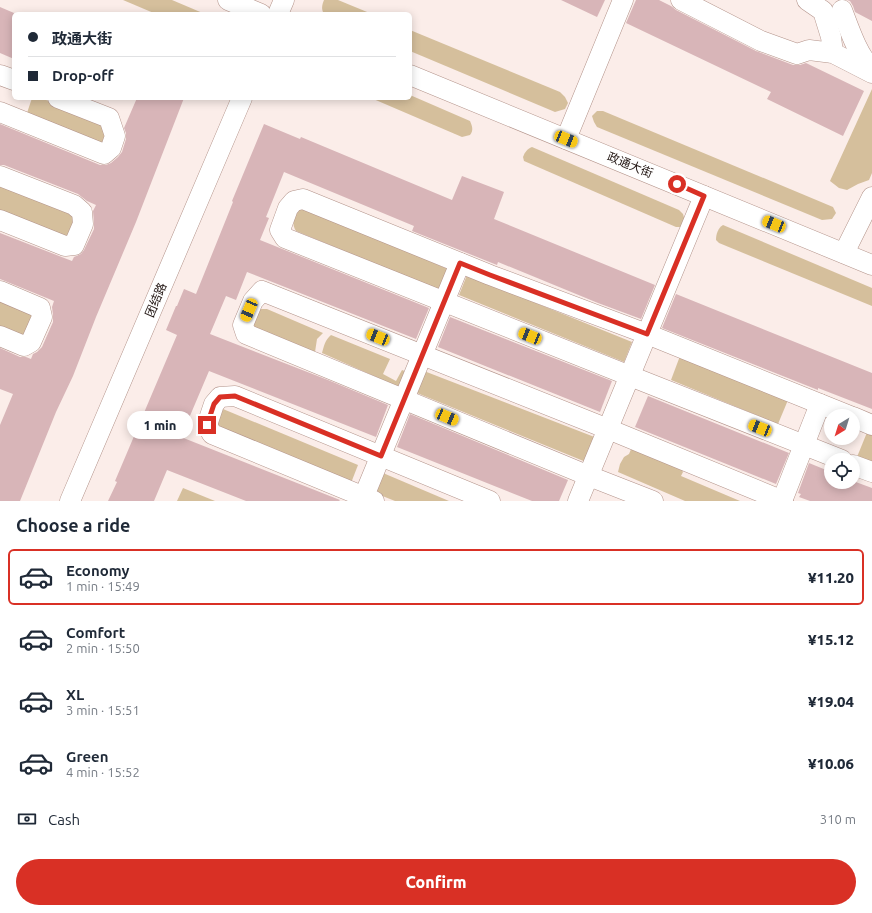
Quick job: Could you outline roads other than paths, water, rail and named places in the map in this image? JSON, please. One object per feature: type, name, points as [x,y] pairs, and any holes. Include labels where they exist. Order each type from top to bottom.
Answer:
[{"type":"street","points":[[228,0],[256,12]]},
{"type":"street","points":[[279,12],[284,0]]},
{"type":"street","points":[[566,139],[623,0]]},
{"type":"street","points":[[681,0],[761,41],[797,54],[809,50],[832,47],[872,71]]},
{"type":"street","points":[[807,0],[823,11],[832,47]]},
{"type":"street","points":[[832,47],[844,5]]},
{"type":"street","points":[[844,5],[856,44],[872,71]]},
{"type":"street","points":[[0,75],[12,79]]},
{"type":"street","name":"政通大街","points":[[412,76],[872,265]]},
{"type":"street","points":[[0,112],[104,154],[111,148],[115,136],[109,118],[63,100]]},
{"type":"street","name":"团结路","points":[[70,501],[241,100]]},
{"type":"street","points":[[0,176],[74,205],[82,212],[83,224],[74,245],[66,246],[0,220]]},
{"type":"street","points":[[578,501],[704,196]]},
{"type":"street","points":[[844,253],[872,197]]},
{"type":"street","points":[[824,453],[285,238],[280,230],[288,208],[294,200],[304,199],[490,275],[647,334],[832,409]]},
{"type":"street","points":[[460,263],[381,456],[367,500],[212,434],[207,425],[214,404],[220,397],[235,396],[381,456],[490,501]]},
{"type":"street","points":[[0,291],[40,308],[42,317],[31,342],[24,346],[0,336]]},
{"type":"street","points":[[653,501],[246,334],[243,325],[253,301],[262,291],[608,429],[782,501],[820,404]]},
{"type":"street","points":[[860,420],[872,425]]},
{"type":"street","points":[[860,468],[872,472]]}]
